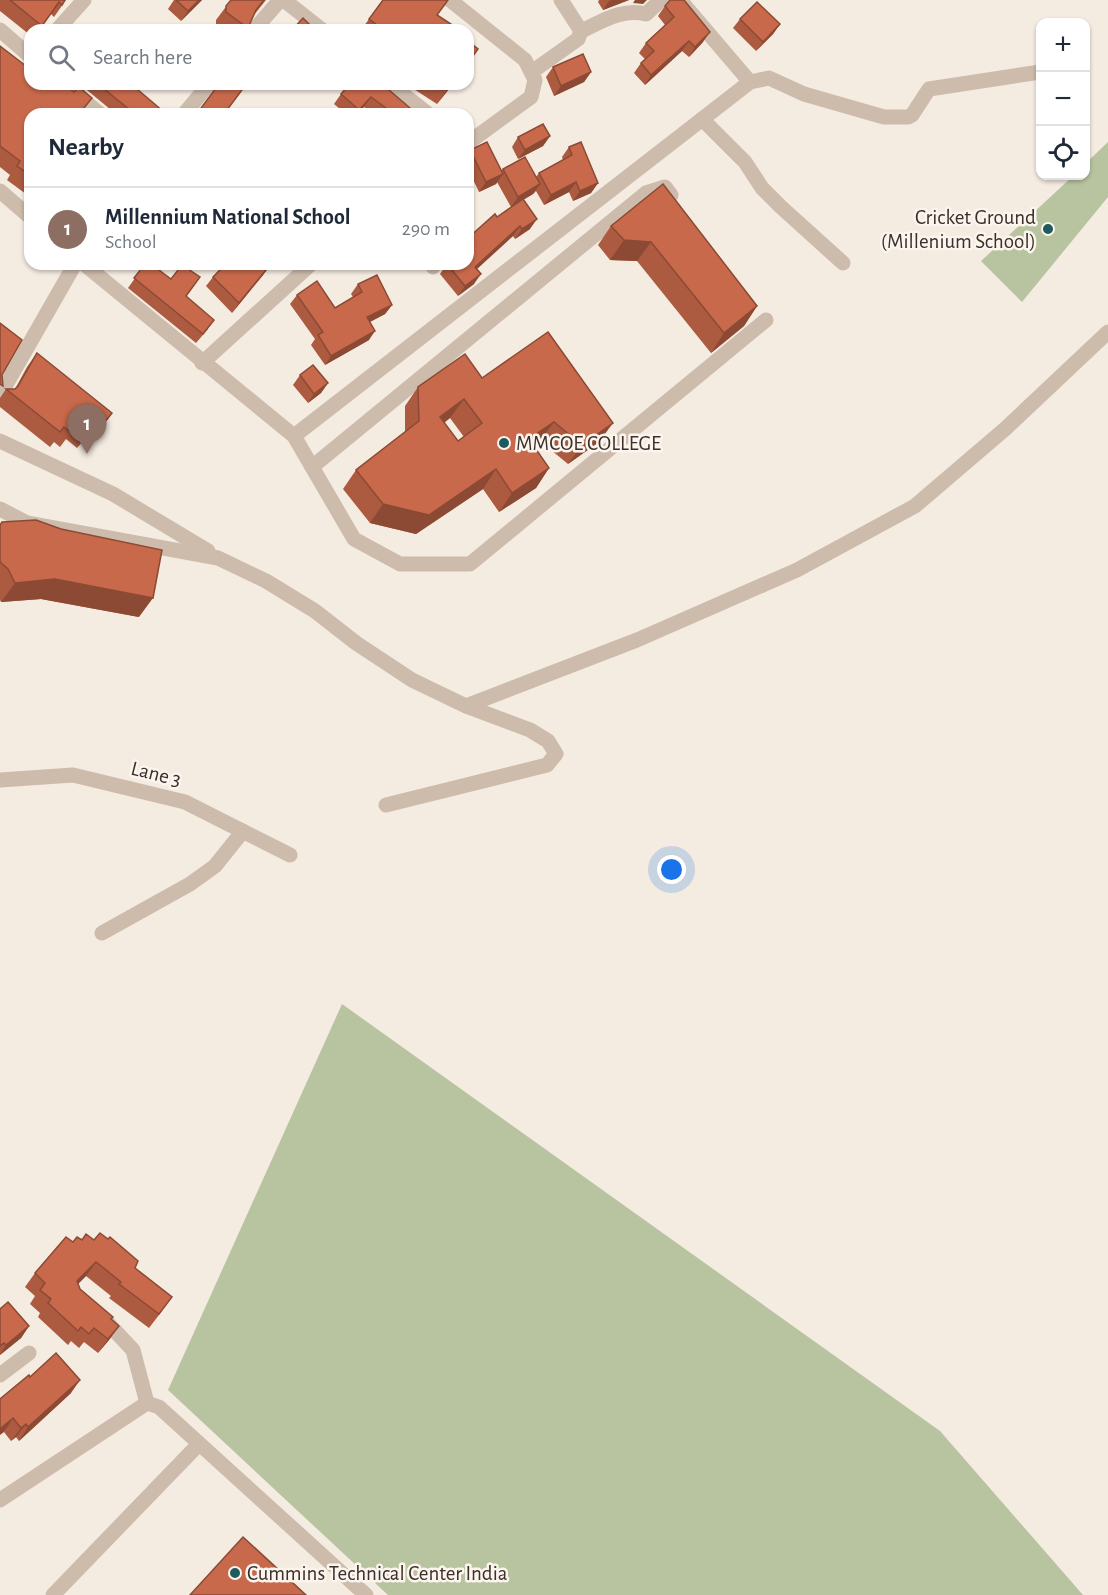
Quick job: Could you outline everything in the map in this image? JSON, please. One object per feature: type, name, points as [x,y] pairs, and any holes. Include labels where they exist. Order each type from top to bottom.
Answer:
[{"type":"street","points":[[62,24],[84,0]]},
{"type":"street","points":[[259,24],[280,0]]},
{"type":"street","points":[[284,0],[314,24]]},
{"type":"street","points":[[450,0],[525,60],[535,80],[531,97],[474,139]]},
{"type":"street","points":[[561,0],[581,31]]},
{"type":"street","points":[[532,71],[578,39],[581,31],[620,13],[633,11],[646,14],[661,0]]},
{"type":"street","points":[[680,0],[750,82]]},
{"type":"street","points":[[0,30],[24,51]]},
{"type":"street","points":[[294,436],[750,82],[760,78],[776,79],[804,94],[893,118],[912,115],[929,89],[1036,73]]},
{"type":"street","points":[[70,90],[93,108]]},
{"type":"street","points":[[189,108],[204,90]]},
{"type":"street","points":[[398,90],[420,108]]},
{"type":"street","points":[[702,119],[745,162],[762,188],[843,263]]},
{"type":"street","points":[[312,467],[646,193],[665,187],[679,205]]},
{"type":"street","points":[[0,190],[24,212]]},
{"type":"street","points":[[0,395],[72,270]]},
{"type":"street","points":[[91,270],[294,436],[354,539],[400,564],[470,564],[766,320]]},
{"type":"street","points":[[202,363],[297,270]]},
{"type":"street","points":[[466,706],[637,640],[797,570],[915,506],[1005,429],[1108,332]]},
{"type":"street","points":[[0,441],[113,494],[218,558],[266,581],[315,610],[356,643],[412,680],[466,706],[530,730],[548,741],[556,754],[547,765],[386,805]]},
{"type":"street","points":[[0,509],[27,523],[218,558]]},
{"type":"street","name":"Lane 3","points":[[0,780],[73,775],[185,802],[290,855]]},
{"type":"street","points":[[102,933],[190,884],[215,866],[243,831]]},
{"type":"street","points":[[86,1304],[111,1325],[133,1350],[147,1403]]},
{"type":"street","points":[[0,1375],[29,1353]]},
{"type":"street","points":[[147,1403],[159,1407],[366,1595]]},
{"type":"street","points":[[0,1500],[147,1403]]},
{"type":"street","points":[[53,1595],[199,1444]]},
{"type":"green space","name":"Cricket Ground (Millenium School)","points":[[1108,142],[1108,197],[1022,302],[981,261],[1069,180],[1090,180],[1090,159]]},
{"type":"green space","points":[[342,1004],[940,1431],[1083,1595],[388,1595],[168,1390]]},
{"type":"building","points":[[10,0],[65,0],[62,5],[59,2],[43,24],[40,24]]},
{"type":"building","points":[[176,0],[199,0],[188,11]]},
{"type":"building","points":[[231,0],[264,0],[250,24],[242,24],[226,12],[226,6]]},
{"type":"building","points":[[383,0],[448,0],[437,15],[451,24],[376,24],[369,19]]},
{"type":"building","points":[[670,0],[684,0],[710,32],[695,47],[689,41],[651,75],[641,63],[654,51],[646,43],[674,17],[665,6]]},
{"type":"building","points":[[757,2],[780,24],[763,42],[740,19]]},
{"type":"building","points":[[303,18],[309,24],[298,24]]},
{"type":"building","points":[[0,46],[24,64],[24,90],[72,90],[74,92],[83,90],[92,98],[84,108],[24,108],[24,171],[17,166],[20,161],[0,146]]},
{"type":"building","points":[[583,54],[591,72],[561,86],[553,67]]},
{"type":"building","points":[[105,90],[138,90],[159,108],[128,108]]},
{"type":"building","points":[[214,90],[242,90],[228,108],[201,108]]},
{"type":"building","points":[[345,90],[389,90],[410,108],[386,108],[371,97],[361,108],[357,108],[341,94]]},
{"type":"building","points":[[543,124],[550,136],[525,150],[518,137]]},
{"type":"building","points":[[487,142],[503,174],[486,182],[474,158],[474,148]]},
{"type":"building","points":[[581,142],[598,183],[580,191],[576,182],[551,195],[539,173],[572,155],[569,147]]},
{"type":"building","points":[[525,157],[540,184],[518,197],[503,169]]},
{"type":"building","points":[[663,184],[757,306],[724,333],[651,242],[624,240],[611,226]]},
{"type":"building","points":[[523,199],[537,219],[522,229],[520,226],[475,267],[481,274],[465,286],[452,270],[474,270],[474,233],[495,214],[497,217]]},
{"type":"building","points":[[140,270],[159,270],[171,279],[178,270],[190,270],[200,277],[186,296],[214,320],[203,334],[134,278]]},
{"type":"building","points":[[220,270],[266,270],[239,303],[213,277]]},
{"type":"building","points":[[377,275],[392,305],[367,317],[375,331],[331,356],[318,335],[323,332],[297,295],[317,281],[335,308],[362,292],[358,284]]},
{"type":"building","points":[[0,323],[22,340],[2,375],[3,386],[0,384]]},
{"type":"building","name":"MMCOE COLLEGE","points":[[548,332],[613,423],[582,445],[554,422],[529,439],[549,468],[512,493],[496,469],[429,515],[383,504],[356,470],[419,421],[418,387],[465,354],[482,378]],"holes":[[[464,399],[482,423],[458,441],[440,417]]]},
{"type":"building","points":[[37,353],[112,413],[100,428],[95,424],[88,433],[76,425],[70,432],[64,427],[60,432],[6,389],[15,389],[18,386]]},
{"type":"building","points":[[313,365],[328,383],[314,394],[300,375]]},
{"type":"building","points":[[36,520],[61,529],[162,550],[153,598],[55,579],[15,583],[8,569],[0,562],[0,525],[2,522]]},
{"type":"building","points":[[100,1233],[108,1239],[110,1237],[138,1261],[135,1268],[172,1297],[159,1314],[119,1284],[121,1282],[96,1262],[77,1281],[80,1289],[113,1317],[111,1319],[119,1326],[108,1339],[94,1328],[89,1334],[81,1327],[78,1331],[48,1303],[51,1299],[40,1290],[45,1283],[35,1273],[66,1237],[73,1242],[77,1237],[82,1240],[86,1234],[94,1240]]},
{"type":"building","points":[[8,1302],[29,1326],[6,1345],[4,1343],[0,1346],[0,1309]]},
{"type":"building","points":[[56,1353],[80,1380],[28,1427],[26,1424],[21,1428],[13,1418],[0,1429],[0,1399],[29,1375],[30,1377]]},
{"type":"building","points":[[243,1537],[306,1595],[190,1595]]},
{"type":"place","name":"Cricket Ground (Millenium School)","points":[[1048,229]]},
{"type":"place","name":"MMCOE COLLEGE","points":[[504,443]]},
{"type":"place","name":"Millennium National School","points":[[87,454]]},
{"type":"place","name":"Cummins Technical Center India","points":[[235,1573]]}]
